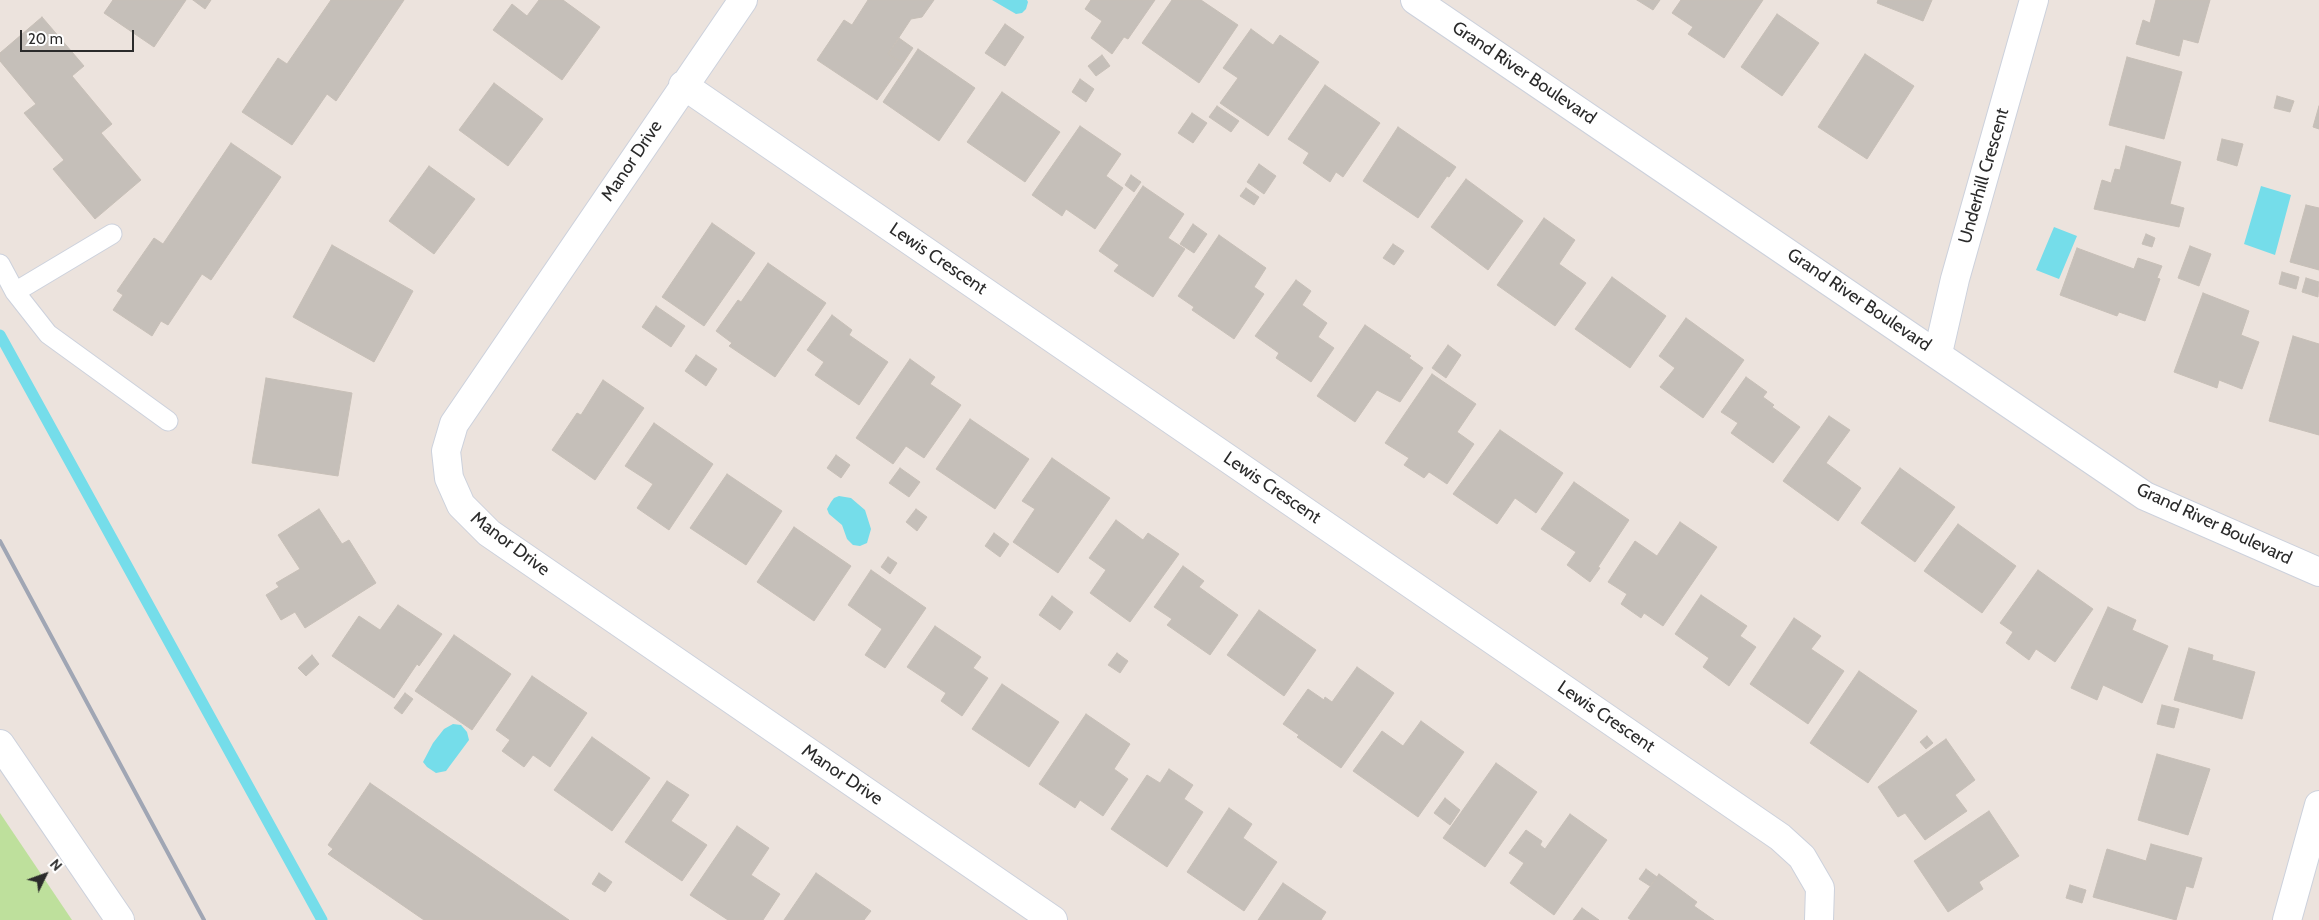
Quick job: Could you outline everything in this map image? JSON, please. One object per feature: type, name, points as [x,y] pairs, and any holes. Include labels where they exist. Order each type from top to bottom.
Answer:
[{"type":"street","name":"Manor Drive","points":[[743,0],[683,85],[454,424],[446,451],[449,478],[461,505],[489,533],[1053,920]]},
{"type":"street","name":"Grand River Boulevard","points":[[1415,0],[2145,496],[2319,572]]},
{"type":"street","name":"Underhill Crescent","points":[[1938,354],[1955,279],[2034,0]]},
{"type":"street","name":"Lewis Crescent","points":[[683,85],[1780,836],[1802,857],[1820,888],[1820,920]]},
{"type":"street","points":[[0,744],[120,920]]},
{"type":"street","points":[[2287,920],[2319,805]]},
{"type":"lane","points":[[15,292],[112,234]]},
{"type":"lane","points":[[0,264],[15,292],[48,334],[168,421]]},
{"type":"green space","points":[[0,813],[72,920],[0,920]]},
{"type":"water","points":[[992,0],[1027,0],[1028,2],[1026,9],[1022,13],[1016,14]]},
{"type":"water","points":[[2261,186],[2291,195],[2275,255],[2244,244]]},
{"type":"water","points":[[2054,227],[2077,236],[2059,279],[2036,270]]},
{"type":"water","points":[[839,496],[851,498],[865,510],[871,529],[867,543],[860,546],[853,545],[847,539],[842,525],[829,514],[827,509],[834,498]]},
{"type":"water","points":[[453,724],[461,725],[467,732],[469,740],[446,771],[436,773],[423,762],[433,743],[444,729]]},
{"type":"building","points":[[113,0],[186,0],[154,47],[104,13]]},
{"type":"building","points":[[193,0],[211,0],[205,9]]},
{"type":"building","points":[[331,0],[404,0],[336,101],[327,94],[292,145],[242,112],[278,58],[287,64]]},
{"type":"building","points":[[539,0],[563,0],[600,27],[562,80],[493,30],[512,4],[527,16]]},
{"type":"building","points":[[868,0],[934,0],[922,17],[911,19],[888,54],[903,63],[877,100],[817,60],[844,20],[852,25]]},
{"type":"building","points":[[1091,0],[1155,0],[1128,39],[1124,37],[1112,54],[1091,38],[1102,21],[1085,9]]},
{"type":"building","points":[[1172,0],[1201,0],[1238,25],[1199,83],[1142,43]]},
{"type":"building","points":[[1637,0],[1660,0],[1653,10]]},
{"type":"building","points":[[1681,0],[1763,0],[1724,58],[1688,34],[1693,27],[1672,13]]},
{"type":"building","points":[[1878,0],[1932,0],[1923,21],[1877,3]]},
{"type":"building","points":[[2156,0],[2210,0],[2198,43],[2183,39],[2179,56],[2136,44],[2143,20],[2150,23]]},
{"type":"building","points":[[1777,14],[1819,43],[1782,96],[1741,67]]},
{"type":"building","points":[[42,17],[84,66],[72,76],[112,124],[101,133],[141,180],[95,219],[53,169],[64,160],[24,113],[36,104],[0,61],[0,53]]},
{"type":"building","points":[[1005,24],[1024,37],[1005,66],[985,53]]},
{"type":"building","points":[[1251,29],[1273,45],[1280,35],[1319,62],[1268,136],[1220,103],[1238,78],[1223,68]]},
{"type":"building","points":[[899,38],[913,48],[903,63],[888,54]]},
{"type":"building","points":[[918,49],[975,88],[939,141],[883,102]]},
{"type":"building","points":[[1865,54],[1914,86],[1867,159],[1818,127]]},
{"type":"building","points":[[1102,55],[1110,66],[1096,76],[1088,66]]},
{"type":"building","points":[[2127,57],[2182,72],[2164,139],[2109,125]]},
{"type":"building","points":[[1080,79],[1094,89],[1086,102],[1072,92]]},
{"type":"building","points":[[494,83],[543,119],[508,166],[459,130]]},
{"type":"building","points":[[1325,85],[1380,123],[1343,177],[1336,172],[1330,182],[1303,163],[1309,153],[1288,139]]},
{"type":"building","points":[[1002,92],[1060,132],[1025,182],[967,142]]},
{"type":"building","points":[[2277,96],[2294,101],[2290,112],[2274,108]]},
{"type":"building","points":[[1217,106],[1239,121],[1231,132],[1209,117]]},
{"type":"building","points":[[2319,106],[2319,129],[2313,127]]},
{"type":"building","points":[[1192,113],[1207,123],[1193,143],[1178,133]]},
{"type":"building","points":[[1080,126],[1121,154],[1106,176],[1123,188],[1095,229],[1066,209],[1062,216],[1032,195]]},
{"type":"building","points":[[1398,127],[1456,167],[1449,177],[1447,176],[1418,218],[1363,181]]},
{"type":"building","points":[[2222,139],[2243,144],[2237,166],[2217,160]]},
{"type":"building","points":[[231,143],[281,177],[211,280],[202,274],[168,325],[161,321],[152,336],[113,310],[123,295],[117,291],[154,238],[163,244]]},
{"type":"building","points":[[2126,146],[2181,162],[2170,204],[2184,208],[2179,227],[2094,209],[2102,180],[2111,183],[2115,169],[2120,170]]},
{"type":"building","points":[[1259,164],[1276,176],[1264,194],[1247,182]]},
{"type":"building","points":[[429,166],[475,199],[434,254],[389,221]]},
{"type":"building","points":[[1131,175],[1141,182],[1134,192],[1125,185]]},
{"type":"building","points":[[1466,179],[1523,221],[1488,270],[1431,227]]},
{"type":"building","points":[[1143,186],[1184,214],[1168,238],[1185,249],[1153,297],[1114,271],[1119,265],[1099,251]]},
{"type":"building","points":[[1246,188],[1259,197],[1254,205],[1240,196]]},
{"type":"building","points":[[2306,205],[2319,208],[2319,270],[2290,262]]},
{"type":"building","points":[[1544,218],[1575,240],[1559,264],[1586,283],[1555,326],[1497,285]]},
{"type":"building","points":[[712,223],[755,253],[704,326],[662,297]]},
{"type":"building","points":[[1193,224],[1207,234],[1194,253],[1180,244]]},
{"type":"building","points":[[2146,234],[2155,238],[2152,247],[2142,244]]},
{"type":"building","points":[[1219,235],[1266,268],[1254,287],[1264,294],[1234,339],[1192,310],[1194,307],[1178,296]]},
{"type":"building","points":[[1393,244],[1404,251],[1394,265],[1383,258]]},
{"type":"building","points":[[332,245],[413,291],[374,362],[293,317]]},
{"type":"building","points":[[2190,246],[2211,254],[2199,286],[2178,278]]},
{"type":"building","points":[[2077,248],[2134,269],[2138,258],[2162,266],[2157,278],[2160,279],[2145,321],[2119,312],[2117,316],[2060,295]]},
{"type":"building","points":[[768,263],[826,303],[775,377],[729,346],[732,343],[716,331],[738,300],[741,302]]},
{"type":"building","points":[[2282,272],[2299,277],[2296,289],[2279,284]]},
{"type":"building","points":[[1612,277],[1666,316],[1630,368],[1575,329]]},
{"type":"building","points":[[2306,278],[2319,282],[2318,297],[2302,292]]},
{"type":"building","points":[[1296,280],[1311,291],[1302,305],[1327,323],[1318,337],[1334,348],[1311,382],[1276,358],[1279,353],[1255,336]]},
{"type":"building","points":[[2203,293],[2249,311],[2241,335],[2259,342],[2242,389],[2219,380],[2217,388],[2174,372]]},
{"type":"building","points":[[656,306],[685,326],[671,347],[642,327]]},
{"type":"building","points":[[832,315],[852,330],[849,335],[888,362],[859,405],[815,375],[824,362],[807,350]]},
{"type":"building","points":[[1686,318],[1744,360],[1703,418],[1660,387],[1675,368],[1659,356]]},
{"type":"building","points":[[1365,325],[1411,356],[1409,358],[1423,368],[1400,402],[1377,390],[1355,422],[1317,396]]},
{"type":"building","points":[[2293,336],[2319,344],[2319,435],[2269,421]]},
{"type":"building","points":[[1448,345],[1461,355],[1446,378],[1432,368]]},
{"type":"building","points":[[696,355],[717,369],[706,386],[685,371]]},
{"type":"building","points":[[910,359],[935,377],[930,384],[961,405],[924,458],[906,446],[893,464],[856,438]]},
{"type":"building","points":[[1432,374],[1476,404],[1457,432],[1474,444],[1447,484],[1429,472],[1424,478],[1404,465],[1409,458],[1385,443]]},
{"type":"building","points":[[1746,377],[1767,392],[1763,397],[1774,405],[1772,407],[1800,427],[1773,463],[1731,433],[1738,423],[1721,412]]},
{"type":"building","points":[[266,378],[352,393],[338,476],[252,463]]},
{"type":"building","points":[[603,380],[644,408],[595,480],[552,450],[577,413],[581,415]]},
{"type":"building","points":[[1829,416],[1850,430],[1826,463],[1861,488],[1838,521],[1783,481]]},
{"type":"building","points":[[970,419],[1029,459],[995,509],[936,469]]},
{"type":"building","points":[[654,423],[713,464],[669,530],[637,508],[653,484],[625,466]]},
{"type":"building","points":[[1500,430],[1563,473],[1536,513],[1515,498],[1497,524],[1453,494]]},
{"type":"building","points":[[836,455],[850,465],[841,478],[827,468]]},
{"type":"building","points":[[1052,458],[1110,498],[1058,573],[1013,542],[1035,509],[1022,501]]},
{"type":"building","points":[[900,468],[920,482],[909,497],[889,483]]},
{"type":"building","points":[[1900,468],[1955,507],[1915,562],[1861,523]]},
{"type":"building","points":[[727,474],[782,511],[746,565],[690,528]]},
{"type":"building","points":[[1574,482],[1629,520],[1590,582],[1567,565],[1576,552],[1541,529]]},
{"type":"building","points":[[319,509],[342,544],[349,540],[376,583],[305,628],[295,612],[281,620],[266,595],[279,587],[276,583],[300,569],[278,535]]},
{"type":"building","points":[[916,509],[927,517],[917,531],[906,522]]},
{"type":"building","points":[[1116,520],[1143,540],[1148,533],[1179,554],[1130,622],[1090,593],[1106,570],[1089,558]]},
{"type":"building","points":[[1680,522],[1717,547],[1663,626],[1644,613],[1641,618],[1621,604],[1627,594],[1608,582],[1635,541],[1657,556]]},
{"type":"building","points":[[1958,524],[2016,566],[1982,613],[1924,571]]},
{"type":"building","points":[[794,527],[851,566],[814,621],[757,582]]},
{"type":"building","points":[[994,533],[1009,544],[1000,557],[985,546]]},
{"type":"building","points":[[888,557],[897,563],[890,574],[881,567]]},
{"type":"building","points":[[1183,566],[1204,581],[1199,587],[1238,615],[1210,655],[1167,625],[1172,619],[1154,607]]},
{"type":"building","points":[[871,570],[926,608],[885,668],[865,655],[882,629],[848,605]]},
{"type":"building","points":[[2038,570],[2093,609],[2055,662],[2036,649],[2029,660],[2006,643],[2013,632],[2000,623]]},
{"type":"building","points":[[1701,595],[1747,626],[1740,636],[1756,647],[1729,686],[1703,667],[1709,658],[1675,634]]},
{"type":"building","points":[[1052,596],[1073,612],[1060,630],[1039,615]]},
{"type":"building","points":[[398,605],[442,634],[419,666],[417,664],[394,698],[332,656],[359,616],[380,630]]},
{"type":"building","points":[[2108,607],[2136,620],[2132,630],[2168,646],[2142,703],[2103,685],[2097,700],[2071,688]]},
{"type":"building","points":[[1259,610],[1316,650],[1284,696],[1227,655]]},
{"type":"building","points":[[1794,618],[1821,636],[1811,649],[1844,671],[1808,724],[1750,684]]},
{"type":"building","points":[[935,626],[981,657],[973,668],[988,678],[962,716],[941,701],[946,693],[907,667]]},
{"type":"building","points":[[454,635],[511,674],[472,730],[415,691]]},
{"type":"building","points":[[2189,648],[2213,655],[2212,660],[2255,672],[2242,719],[2174,700]]},
{"type":"building","points":[[1117,653],[1128,661],[1120,673],[1108,665]]},
{"type":"building","points":[[312,655],[319,664],[306,676],[298,668]]},
{"type":"building","points":[[1357,667],[1394,693],[1341,768],[1297,737],[1299,735],[1283,724],[1308,689],[1324,700],[1325,697],[1332,702]]},
{"type":"building","points":[[1859,671],[1917,711],[1868,783],[1810,743]]},
{"type":"building","points":[[532,676],[587,713],[550,767],[533,755],[524,767],[502,751],[510,740],[496,730]]},
{"type":"building","points":[[1002,684],[1059,722],[1029,767],[972,729]]},
{"type":"building","points":[[405,693],[413,699],[402,714],[394,708]]},
{"type":"building","points":[[2162,705],[2179,709],[2174,728],[2157,724]]},
{"type":"building","points":[[1086,714],[1130,744],[1114,769],[1128,779],[1103,816],[1080,800],[1075,808],[1039,784]]},
{"type":"building","points":[[1421,721],[1464,752],[1418,817],[1353,771],[1382,731],[1403,746]]},
{"type":"building","points":[[1927,736],[1933,743],[1926,749],[1920,742]]},
{"type":"building","points":[[592,737],[650,778],[612,831],[554,790]]},
{"type":"building","points":[[1946,739],[1975,780],[1955,795],[1967,811],[1925,840],[1905,813],[1898,817],[1878,787]]},
{"type":"building","points":[[2157,754],[2210,769],[2188,835],[2138,820]]},
{"type":"building","points":[[1496,763],[1537,792],[1485,867],[1443,838]]},
{"type":"building","points":[[1169,769],[1193,785],[1184,799],[1203,812],[1167,867],[1111,829],[1147,775],[1160,783]]},
{"type":"building","points":[[667,781],[689,795],[671,821],[707,845],[682,881],[625,842]]},
{"type":"building","points":[[370,783],[569,920],[424,920],[328,854],[333,849],[328,845]]},
{"type":"building","points":[[1445,798],[1460,810],[1450,825],[1434,813]]},
{"type":"building","points":[[1229,808],[1252,824],[1243,838],[1277,862],[1244,911],[1187,872]]},
{"type":"building","points":[[1989,811],[2019,856],[1979,882],[1983,889],[1948,912],[1914,861]]},
{"type":"building","points":[[1570,814],[1607,840],[1554,915],[1510,883],[1524,863],[1509,853],[1526,830],[1542,841],[1540,845],[1545,849]]},
{"type":"building","points":[[737,826],[769,848],[751,875],[780,894],[763,920],[728,920],[690,895]]},
{"type":"building","points":[[2151,844],[2202,858],[2193,888],[2186,886],[2176,920],[2093,897],[2107,849],[2146,861]]},
{"type":"building","points":[[1646,869],[1657,877],[1650,886],[1639,879]]},
{"type":"building","points":[[599,873],[612,882],[605,892],[592,884]]},
{"type":"building","points":[[816,873],[871,911],[864,920],[784,920]]},
{"type":"building","points":[[1659,874],[1697,902],[1694,906],[1714,920],[1631,920],[1628,918]]},
{"type":"building","points":[[1283,883],[1326,912],[1321,920],[1258,920]]},
{"type":"building","points":[[2070,885],[2086,890],[2082,903],[2066,898]]},
{"type":"building","points":[[1582,908],[1599,920],[1573,920]]},
{"type":"waterway","points":[[0,335],[322,920]]},
{"type":"railway","points":[[0,541],[204,920]]}]
